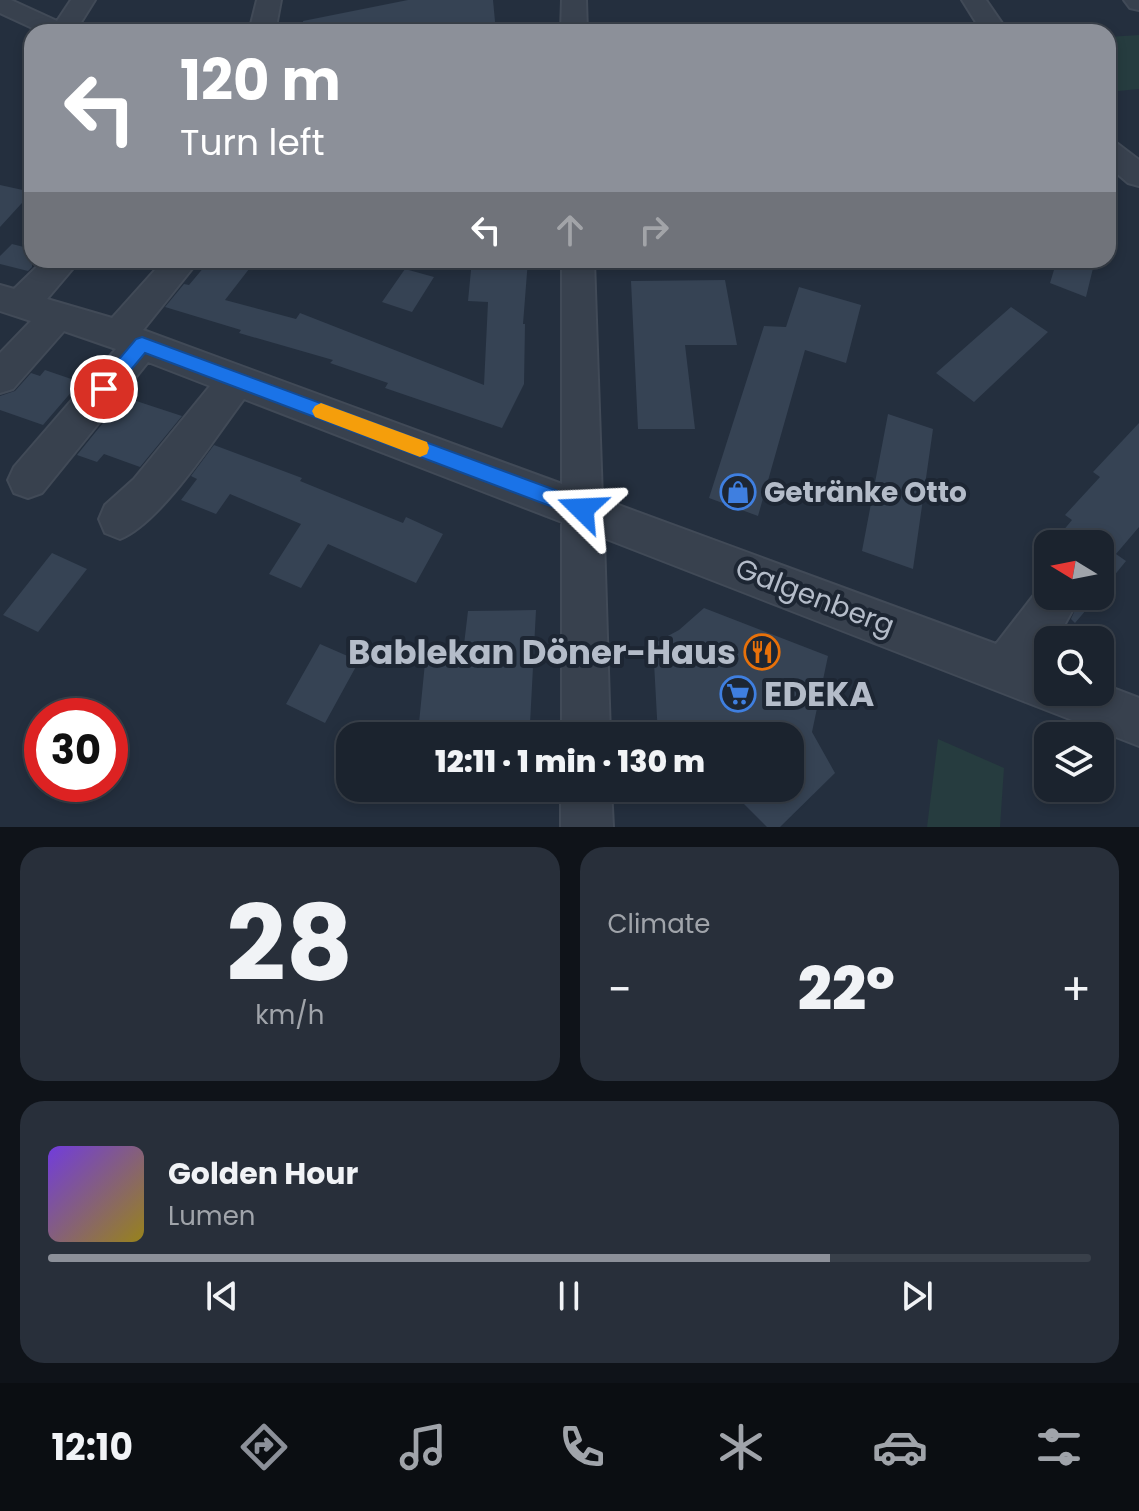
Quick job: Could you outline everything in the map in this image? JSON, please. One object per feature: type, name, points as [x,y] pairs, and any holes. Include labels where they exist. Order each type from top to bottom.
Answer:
[{"type":"street","points":[[67,24],[83,0]]},
{"type":"street","points":[[264,24],[269,0]]},
{"type":"street","points":[[574,0],[574,24]]},
{"type":"street","points":[[974,0],[990,24]]},
{"type":"street","points":[[0,4],[44,24]]},
{"type":"street","points":[[1116,157],[1139,176]]},
{"type":"street","points":[[10,301],[53,268]]},
{"type":"street","points":[[28,480],[130,340],[178,268]]},
{"type":"street","points":[[578,268],[586,722]]},
{"type":"street","name":"Galgenberg","points":[[10,301],[130,340],[1034,681]]},
{"type":"street","points":[[0,378],[58,315]]},
{"type":"street","points":[[120,519],[148,492],[237,380]]},
{"type":"street","points":[[1005,670],[1050,611]]},
{"type":"street","points":[[1098,706],[1139,722]]},
{"type":"street","points":[[586,802],[587,827]]},
{"type":"green space","points":[[1139,35],[1139,89],[1116,91],[1116,36]]},
{"type":"green space","points":[[938,739],[1004,768],[1000,827],[927,827]]},
{"type":"building","points":[[408,0],[493,0],[495,24],[303,24],[303,21]]},
{"type":"building","points":[[0,185],[24,190],[24,201],[0,227]]},
{"type":"building","points":[[12,244],[24,247],[24,268],[31,268],[28,271],[0,264],[0,256]]},
{"type":"building","points":[[203,268],[250,268],[225,300],[296,319],[300,313],[484,385],[488,302],[468,301],[471,268],[527,268],[523,324],[524,384],[502,428],[385,388],[388,383],[330,363],[333,360],[239,333],[241,330],[165,307],[184,284],[189,285]]},
{"type":"building","points":[[1055,268],[1093,268],[1086,297],[1050,283]]},
{"type":"building","points":[[405,269],[434,277],[412,312],[382,302]]},
{"type":"building","points":[[725,280],[737,345],[685,345],[695,429],[638,429],[631,281]]},
{"type":"building","points":[[799,287],[861,305],[846,363],[805,350],[758,516],[709,498],[764,326],[786,327]]},
{"type":"building","points":[[1011,307],[1048,332],[974,402],[936,373]]},
{"type":"building","points":[[45,370],[80,382],[43,425],[0,410],[0,396],[15,391],[31,373],[40,376]]},
{"type":"building","points":[[124,397],[182,416],[140,467],[104,454],[97,462],[77,455]]},
{"type":"building","points":[[888,414],[933,429],[913,569],[862,551]]},
{"type":"building","points":[[1139,423],[1139,527],[1116,554],[1126,561],[1114,576],[1114,530],[1064,530],[1072,520],[1065,515],[1100,477],[1093,472]]},
{"type":"building","points":[[214,445],[302,478],[300,481],[403,523],[406,517],[443,534],[416,583],[328,544],[301,588],[269,574],[301,524],[230,494],[216,514],[181,500],[197,479],[191,476]]},
{"type":"building","points":[[52,553],[87,569],[38,632],[3,615]]},
{"type":"building","name":"EDEKA","points":[[704,608],[828,656],[812,732],[835,773],[780,827],[767,827],[742,802],[804,802],[804,722],[657,722],[653,644],[679,630]]},
{"type":"building","points":[[536,610],[530,722],[419,722],[426,653],[463,653],[468,611]]},
{"type":"building","points":[[1075,610],[1086,610],[1075,623],[1071,619]]},
{"type":"building","points":[[320,644],[359,661],[325,723],[286,704]]},
{"type":"slow traffic","points":[[321,411],[420,448]]},
{"type":"place","name":"Getränke Otto","points":[[738,492]]},
{"type":"place","name":"Bablekan Döner-Haus","points":[[762,652]]},
{"type":"place","name":"EDEKA","points":[[738,694]]},
{"type":"route","points":[[104,389],[142,344],[582,509]]}]
